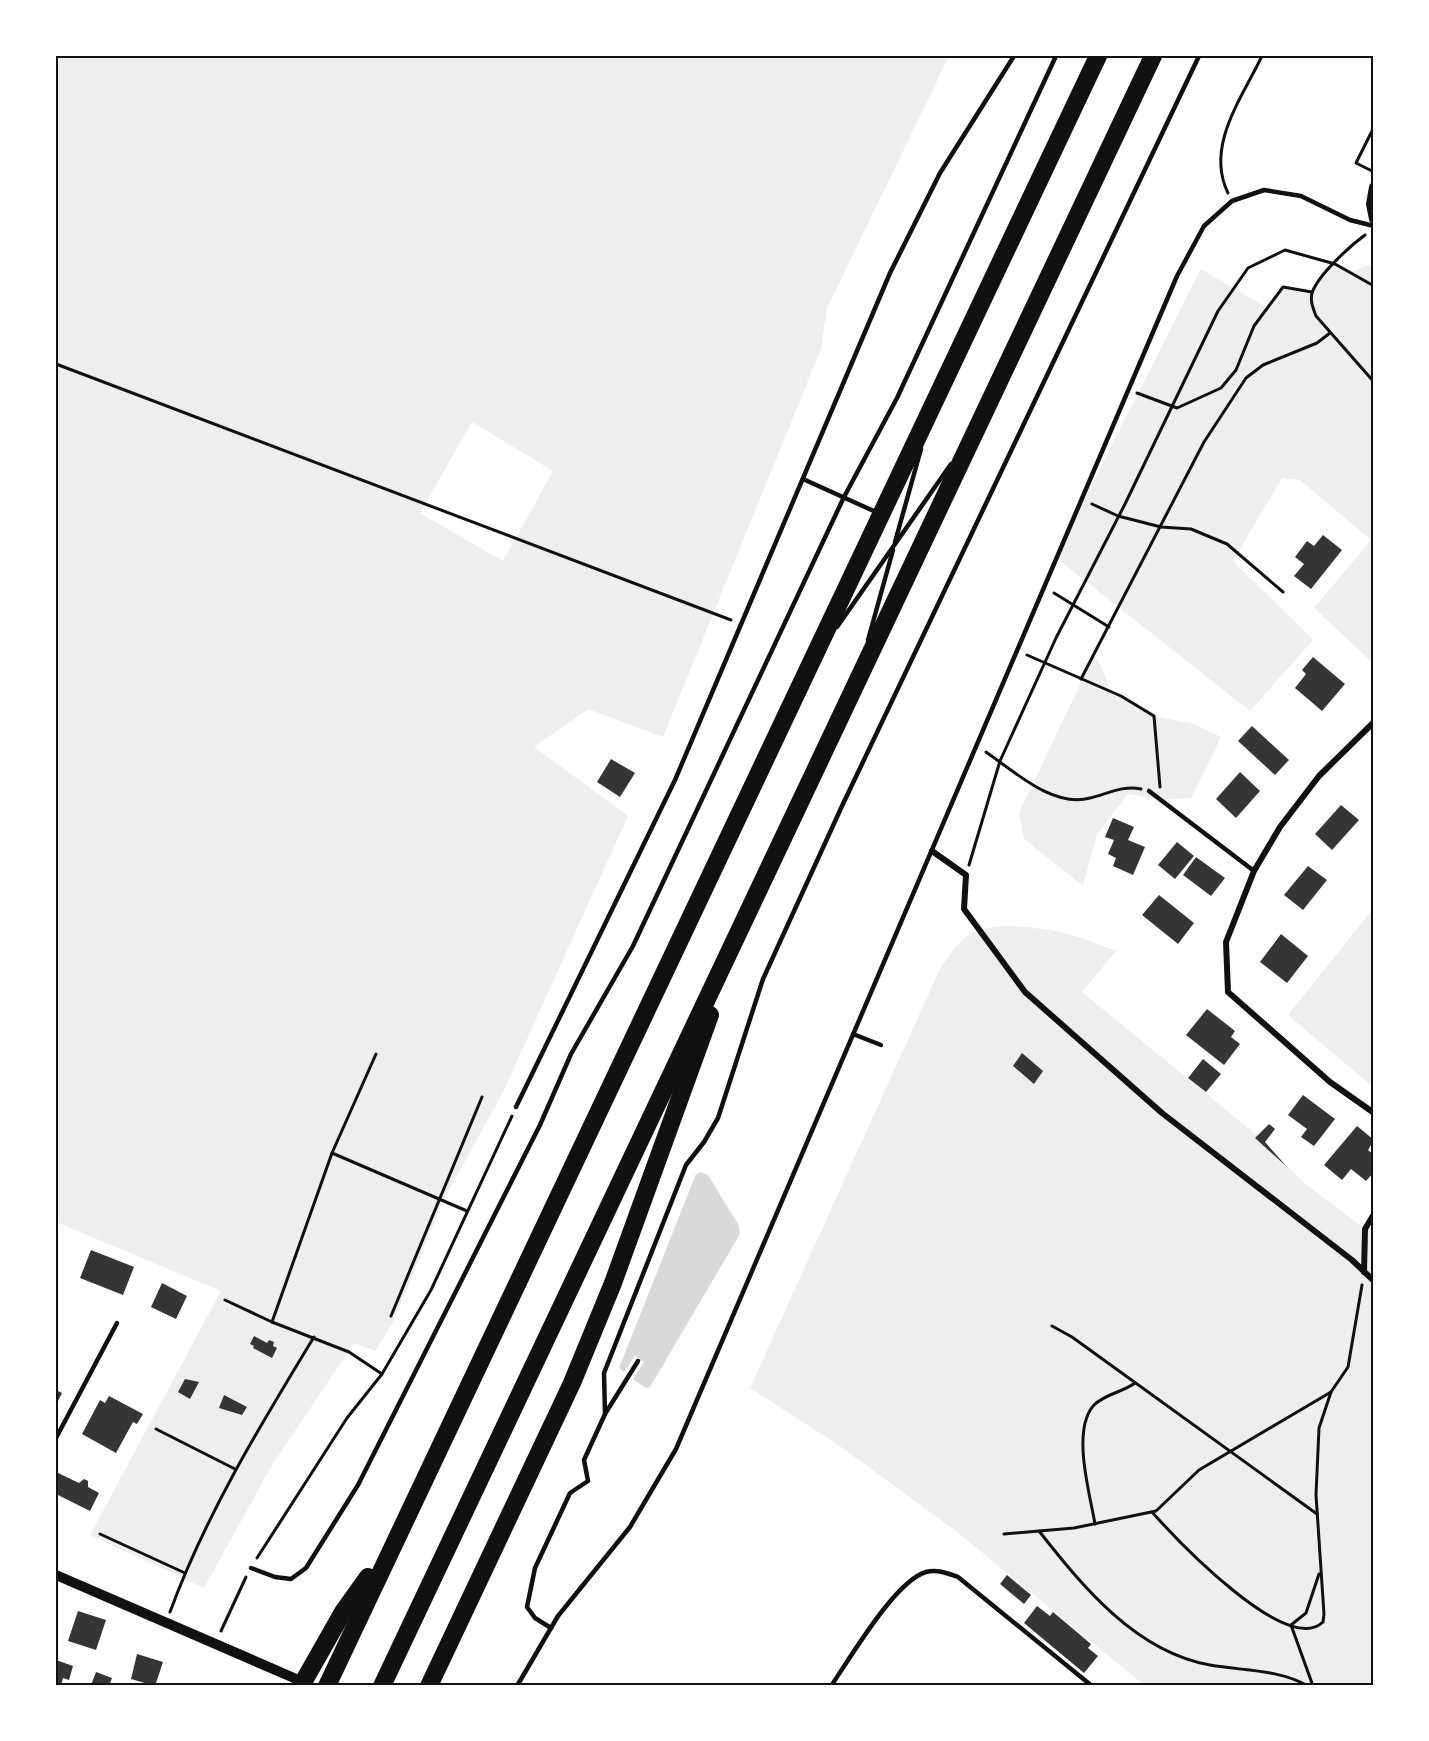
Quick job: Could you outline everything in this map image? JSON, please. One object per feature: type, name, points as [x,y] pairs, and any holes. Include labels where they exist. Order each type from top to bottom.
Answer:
[{"type":"highway","points":[[329,1680],[1098,56]]},
{"type":"highway","points":[[382,1686],[1153,56]]},
{"type":"highway","points":[[429,1686],[572,1383],[674,1118],[742,925]]},
{"type":"highway","points":[[303,1686],[343,1612],[395,1539]]},
{"type":"street","points":[[1374,187],[1371,204],[1374,219]]},
{"type":"street","points":[[1374,722],[1319,776],[1280,826],[1254,871],[1226,942],[1228,992],[1330,1082],[1374,1113]]},
{"type":"street","points":[[932,851],[966,876],[964,909],[1025,992],[1162,1113],[1248,1177],[1374,1281]]},
{"type":"street","points":[[1364,1272],[1365,1229],[1374,1214]]},
{"type":"street","points":[[56,1575],[214,1643],[303,1686]]},
{"type":"lane","points":[[516,1107],[675,780],[895,263],[940,173],[1014,56]]},
{"type":"lane","points":[[251,1568],[275,1577],[291,1579],[306,1568],[358,1485],[540,1125],[571,1054],[633,946],[844,498],[897,398],[1056,56]]},
{"type":"lane","points":[[605,1414],[604,1373],[686,1165],[704,1142],[718,1118],[763,979],[842,806],[1199,56]]},
{"type":"lane","points":[[517,1686],[551,1628],[630,1527],[676,1449],[1177,276],[1204,226],[1232,201],[1264,190],[1301,196],[1350,220],[1374,226]]},
{"type":"lane","points":[[855,686],[934,403]]},
{"type":"lane","points":[[810,666],[978,425]]},
{"type":"lane","points":[[803,479],[882,514]]},
{"type":"lane","points":[[1149,791],[1254,871]]},
{"type":"lane","points":[[853,1034],[881,1045]]},
{"type":"lane","points":[[56,1438],[117,1323]]},
{"type":"lane","points":[[551,1628],[535,1618],[527,1607],[527,1597],[535,1568],[570,1493],[588,1481],[584,1460],[605,1414],[638,1362]]},
{"type":"lane","points":[[831,1686],[903,1586],[928,1572],[943,1571],[958,1577],[1092,1686]]},
{"type":"path","points":[[1232,201],[1224,185],[1218,159],[1222,140],[1262,56]]},
{"type":"path","points":[[1374,127],[1356,163],[1374,172]]},
{"type":"path","points":[[1366,234],[1352,245],[1312,292],[1311,303],[1316,316],[1374,382]]},
{"type":"path","points":[[966,876],[1000,761],[1044,663],[1218,311],[1248,268],[1285,250],[1335,264],[1374,286]]},
{"type":"path","points":[[1129,390],[1177,408],[1221,388],[1236,370],[1254,326],[1283,287],[1312,292]]},
{"type":"path","points":[[1081,679],[1204,442],[1246,378],[1263,365],[1317,343],[1330,333]]},
{"type":"path","points":[[56,364],[741,624]]},
{"type":"path","points":[[1082,500],[1118,516],[1161,526],[1191,529],[1227,544],[1283,592]]},
{"type":"path","points":[[1044,588],[1074,603],[1109,627]]},
{"type":"path","points":[[1018,650],[1121,696],[1154,716],[1159,751],[1161,800]]},
{"type":"path","points":[[977,746],[1041,789],[1068,800],[1089,799],[1132,787],[1149,791]]},
{"type":"path","points":[[272,1322],[332,1153],[376,1054]]},
{"type":"path","points":[[391,1316],[482,1097]]},
{"type":"path","points":[[214,1643],[251,1568],[347,1418],[382,1374],[431,1290],[516,1107]]},
{"type":"path","points":[[332,1153],[467,1211]]},
{"type":"path","points":[[1152,1512],[1196,1560],[1238,1594],[1291,1625],[1306,1631],[1317,1629],[1323,1622],[1317,1514],[1319,1428],[1331,1392],[1348,1367],[1364,1272]]},
{"type":"path","points":[[225,1300],[272,1322],[349,1352],[382,1374]]},
{"type":"path","points":[[1052,1326],[1072,1337],[1317,1514]]},
{"type":"path","points":[[166,1622],[184,1573],[235,1468],[314,1337]]},
{"type":"path","points":[[1095,1524],[1083,1457],[1087,1421],[1094,1405],[1135,1383]]},
{"type":"path","points":[[1004,1534],[1040,1532],[1095,1524],[1156,1511],[1199,1470],[1331,1392]]},
{"type":"path","points":[[156,1429],[235,1468]]},
{"type":"path","points":[[1040,1532],[1073,1575],[1122,1622],[1144,1637],[1191,1660],[1276,1673],[1308,1686]]},
{"type":"path","points":[[99,1534],[184,1573]]},
{"type":"path","points":[[1291,1625],[1306,1613],[1320,1569]]},
{"type":"path","points":[[1291,1625],[1313,1686]]},
{"type":"shaded area","points":[[56,56],[949,56],[827,308],[821,349],[663,737],[588,709],[534,747],[628,816],[503,1092],[443,1201],[393,1323],[375,1351],[354,1343],[272,1465],[204,1588],[90,1535],[221,1291],[56,1222]],"holes":[[[472,422],[553,471],[503,561],[420,513]]]},
{"type":"shaded area","points":[[1335,264],[1350,272],[1373,264],[1373,663],[1314,608],[1371,540],[1300,480],[1282,478],[1233,561],[1313,640],[1250,711],[1055,557],[1201,269],[1266,307],[1283,287],[1312,292]]},
{"type":"shaded area","points":[[1094,655],[1102,668],[1111,692],[1154,716],[1194,724],[1221,737],[1191,798],[1161,800],[1128,794],[1097,834],[1083,886],[1024,839],[1019,813]]},
{"type":"shaded area","points":[[1373,909],[1373,1087],[1288,1015]]},
{"type":"shaded area","points":[[1004,926],[1061,933],[1116,951],[1082,992],[1259,1137],[1304,1183],[1365,1229],[1373,1226],[1373,1685],[1144,1685],[956,1531],[837,1444],[750,1388],[940,969],[966,937],[991,927]]},
{"type":"shaded area","points":[[701,1172],[708,1175],[739,1226],[740,1234],[650,1387],[646,1388],[633,1379],[644,1362],[635,1356],[624,1372],[619,1368],[696,1174]]},
{"type":"building","points":[[1323,535],[1342,550],[1311,589],[1294,576],[1304,564],[1295,557],[1307,541],[1314,546]]},
{"type":"building","points":[[1313,657],[1345,684],[1322,711],[1295,688],[1306,674],[1302,670]]},
{"type":"building","points":[[1252,726],[1289,760],[1275,775],[1238,741]]},
{"type":"building","points":[[611,759],[635,773],[620,797],[597,782]]},
{"type":"building","points":[[1240,772],[1260,791],[1236,818],[1216,799]]},
{"type":"building","points":[[1341,805],[1359,820],[1332,850],[1315,834]]},
{"type":"building","points":[[1113,818],[1134,827],[1128,840],[1145,847],[1133,875],[1113,866],[1116,858],[1108,854],[1114,840],[1105,837]]},
{"type":"building","points":[[1177,842],[1194,856],[1175,879],[1158,865]]},
{"type":"building","points":[[1196,857],[1225,878],[1211,896],[1183,875]]},
{"type":"building","points":[[1308,866],[1327,880],[1303,910],[1284,895]]},
{"type":"building","points":[[1159,895],[1194,923],[1178,944],[1142,915]]},
{"type":"building","points":[[1281,934],[1308,956],[1287,983],[1260,962]]},
{"type":"building","points":[[1207,1009],[1235,1031],[1231,1037],[1240,1044],[1224,1065],[1186,1035]]},
{"type":"building","points":[[1022,1053],[1043,1071],[1034,1084],[1013,1066]]},
{"type":"building","points":[[1203,1059],[1221,1074],[1206,1092],[1188,1078]]},
{"type":"building","points":[[1303,1095],[1335,1119],[1314,1146],[1301,1137],[1307,1129],[1288,1115]]},
{"type":"building","points":[[1269,1124],[1275,1129],[1265,1142],[1287,1167],[1255,1138]]},
{"type":"building","points":[[1357,1126],[1374,1140],[1368,1150],[1374,1155],[1374,1172],[1366,1181],[1351,1169],[1342,1180],[1324,1165]]},
{"type":"building","points":[[91,1250],[134,1267],[123,1295],[80,1278]]},
{"type":"building","points":[[162,1283],[187,1296],[176,1319],[151,1307]]},
{"type":"building","points":[[254,1336],[267,1343],[269,1340],[274,1342],[273,1346],[277,1348],[272,1358],[253,1348],[254,1346],[250,1344]]},
{"type":"building","points":[[185,1379],[199,1382],[190,1399],[178,1392]]},
{"type":"building","points":[[56,1390],[62,1393],[56,1405]]},
{"type":"building","points":[[224,1395],[247,1407],[242,1415],[219,1408]]},
{"type":"building","points":[[109,1396],[143,1414],[137,1424],[133,1422],[116,1453],[82,1434],[100,1400],[105,1403]]},
{"type":"building","points":[[56,1472],[79,1483],[84,1479],[88,1481],[88,1487],[99,1493],[90,1511],[58,1495]]},
{"type":"building","points":[[1007,1575],[1031,1595],[1024,1604],[1000,1584]]},
{"type":"building","points":[[1037,1606],[1050,1616],[1053,1612],[1091,1644],[1088,1648],[1098,1656],[1084,1673],[1024,1623]]},
{"type":"building","points":[[78,1611],[106,1620],[96,1650],[68,1641]]},
{"type":"building","points":[[137,1654],[163,1662],[155,1686],[131,1679]]},
{"type":"building","points":[[56,1660],[73,1666],[69,1680],[63,1678],[61,1686],[56,1686]]},
{"type":"building","points":[[96,1672],[112,1678],[109,1686],[91,1685]]}]
